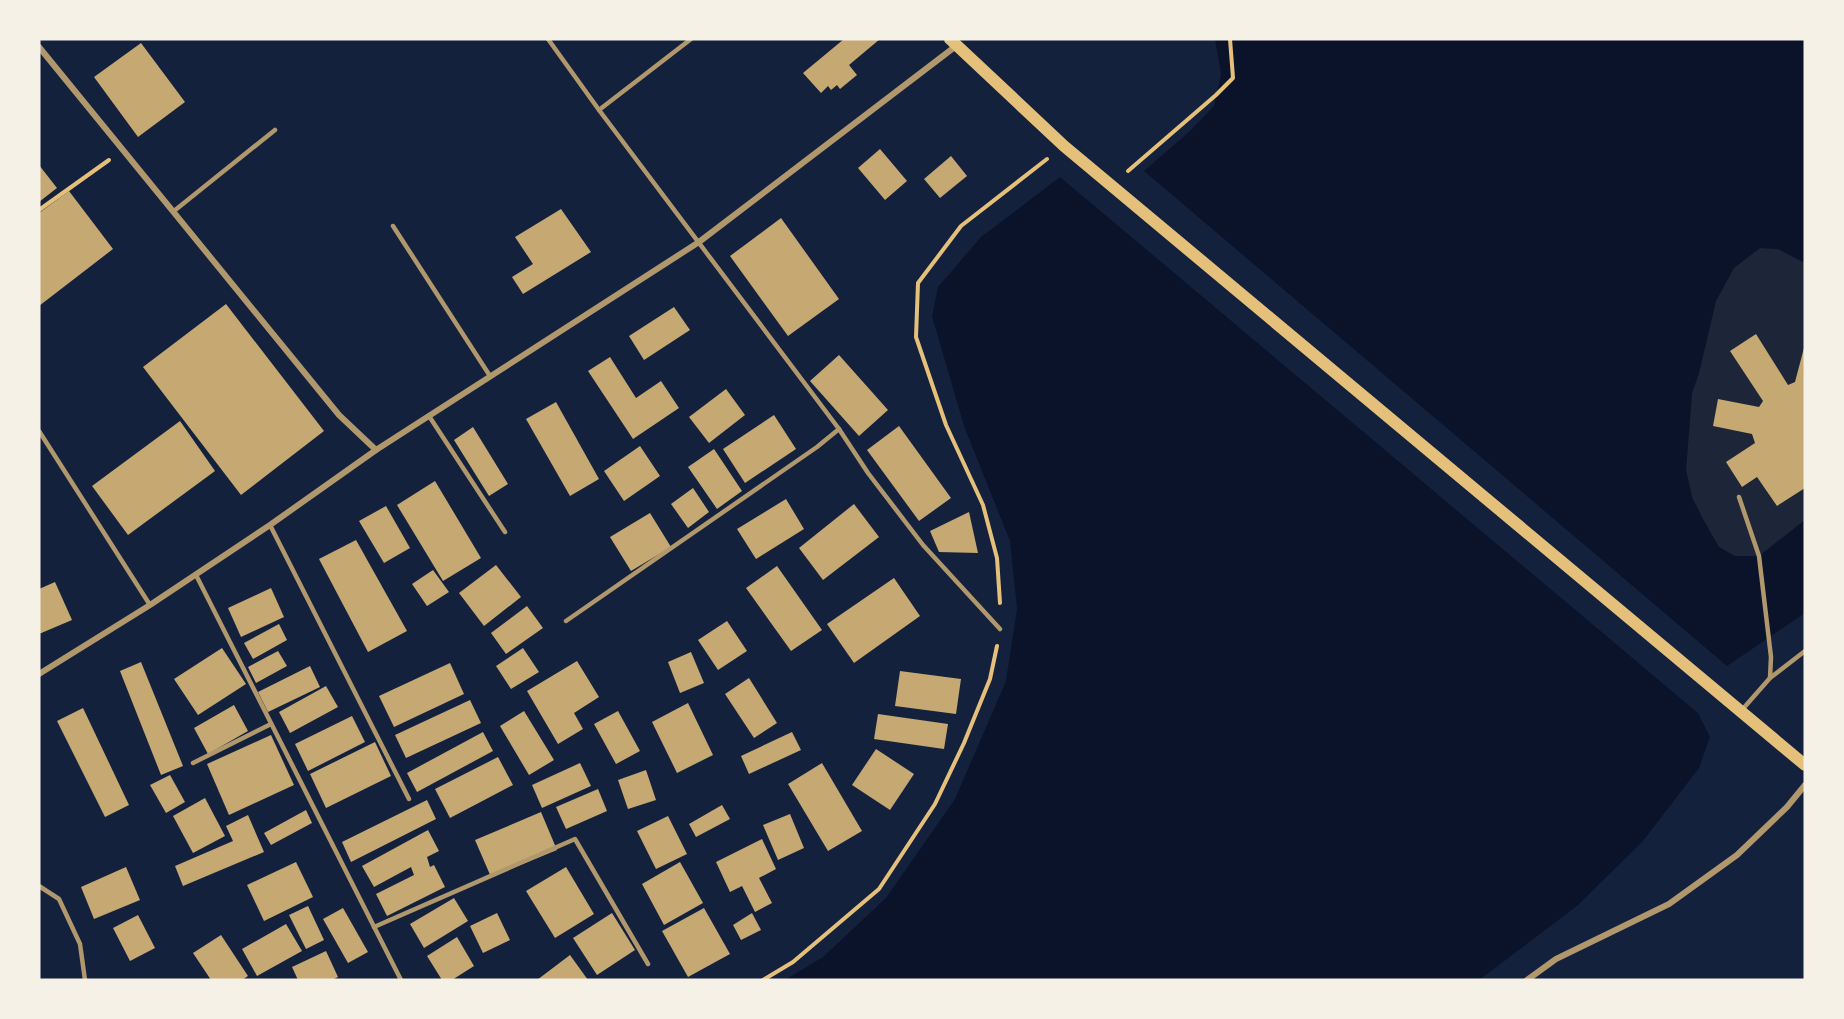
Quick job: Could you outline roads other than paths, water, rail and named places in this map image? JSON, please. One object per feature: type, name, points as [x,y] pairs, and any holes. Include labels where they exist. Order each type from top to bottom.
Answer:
[{"type":"main road","points":[[953,42],[1042,127],[1805,765]]},
{"type":"street","points":[[39,674],[196,575],[375,450],[699,242],[953,42]]},
{"type":"street","points":[[39,47],[339,415],[375,450]]},
{"type":"street","points":[[1527,980],[1556,959],[1669,904],[1737,855],[1805,785]]},
{"type":"lane","points":[[549,39],[599,110],[839,429],[868,473],[923,545],[1000,629]]},
{"type":"lane","points":[[599,110],[691,39]]},
{"type":"lane","points":[[174,211],[275,130]]},
{"type":"lane","points":[[393,226],[490,376]]},
{"type":"lane","points":[[429,416],[505,532]]},
{"type":"lane","points":[[566,621],[817,447],[839,429]]},
{"type":"lane","points":[[39,431],[150,605]]},
{"type":"lane","points":[[1739,497],[1759,556],[1770,657],[1770,678]]},
{"type":"lane","points":[[270,525],[410,799]]},
{"type":"lane","points":[[196,575],[401,980]]},
{"type":"lane","points":[[1741,711],[1770,678],[1805,651]]},
{"type":"lane","points":[[193,763],[271,724]]},
{"type":"lane","points":[[374,927],[575,839],[648,964]]},
{"type":"lane","points":[[39,886],[59,899],[80,944],[85,980]]}]
